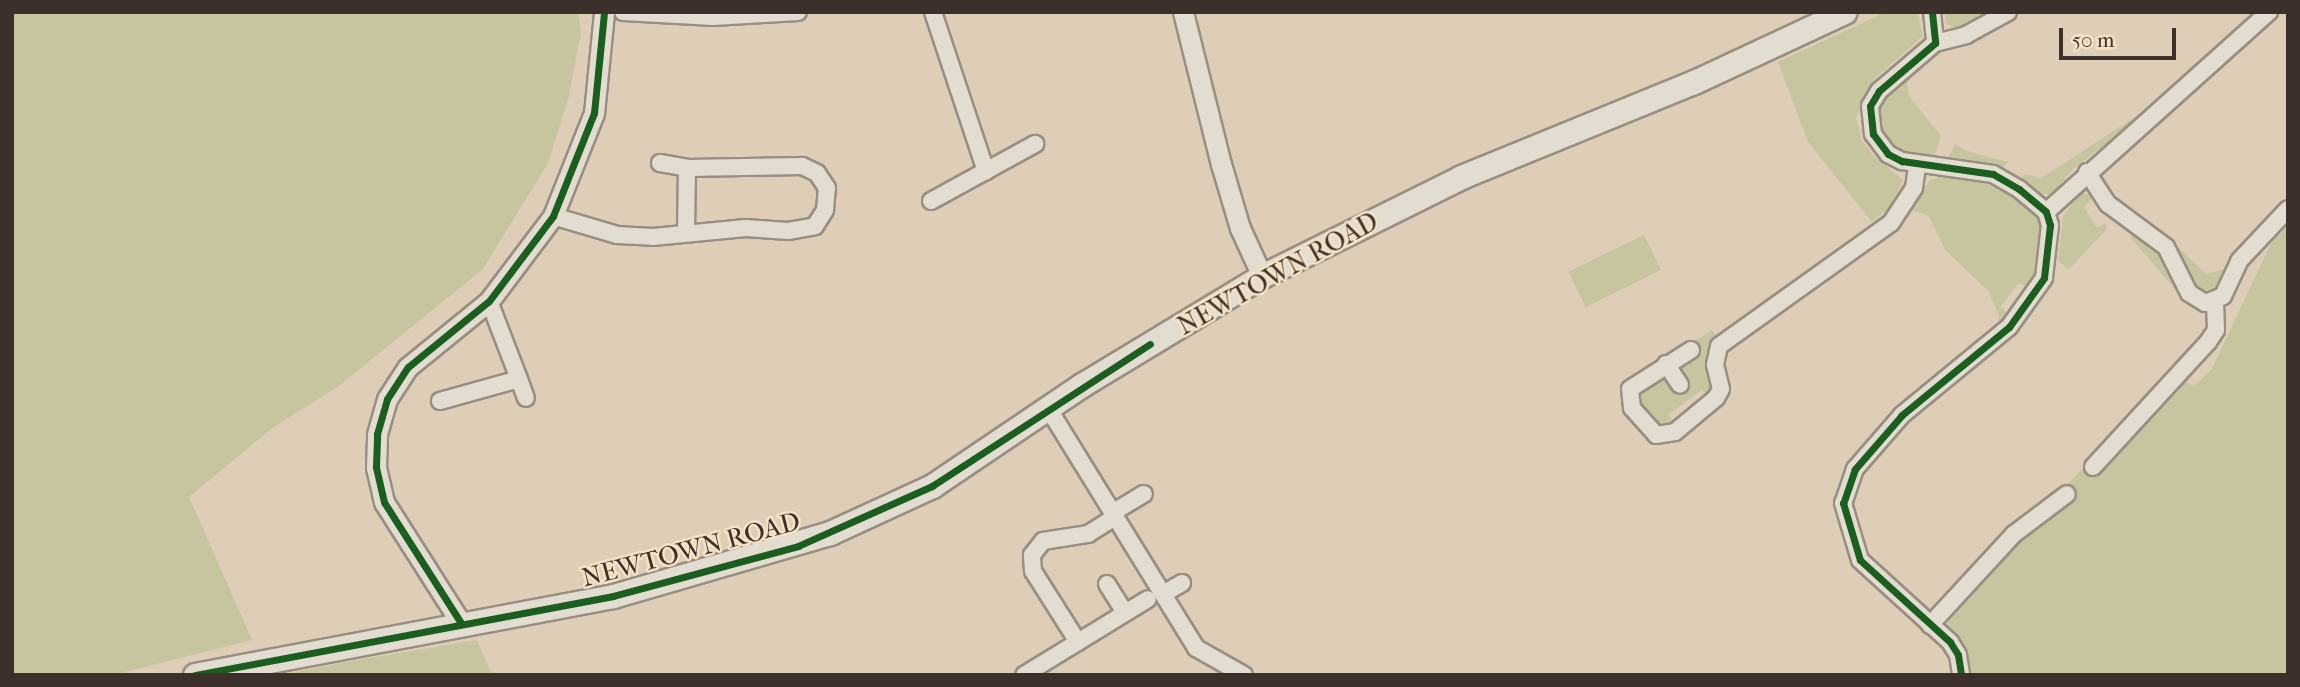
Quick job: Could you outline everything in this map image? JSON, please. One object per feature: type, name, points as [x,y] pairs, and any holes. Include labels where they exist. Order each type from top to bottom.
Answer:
[{"type":"main road","name":"NEWTOWN ROAD","points":[[195,675],[613,596],[798,546],[932,486],[1048,408],[1262,276],[1461,177],[1694,82],[1844,12]]},
{"type":"street","points":[[461,623],[384,502],[376,467],[377,434],[387,399],[408,366],[489,301],[553,216],[594,113],[604,12]]},
{"type":"street","points":[[623,12],[713,17],[798,12]]},
{"type":"street","points":[[933,12],[986,171]]},
{"type":"street","points":[[1183,12],[1240,228],[1262,276]]},
{"type":"street","points":[[1932,12],[1935,43]]},
{"type":"street","points":[[1961,675],[1958,655],[1950,642],[1860,559],[1845,515],[1845,489],[1854,470],[1902,415],[2009,327],[2028,305],[2044,278],[2051,237],[2046,212],[1993,174],[1916,166],[1878,145],[1869,122],[1870,106],[1888,79],[1935,43],[1966,35],[2008,12]]},
{"type":"street","points":[[2046,212],[2269,12]]},
{"type":"street","points":[[931,201],[1035,144]]},
{"type":"street","points":[[553,216],[617,235],[653,237],[686,231],[788,231],[815,226],[825,210],[827,188],[817,173],[802,166],[687,168],[660,163]]},
{"type":"street","points":[[1691,350],[1638,381],[1628,398],[1656,435],[1675,432],[1716,398],[1721,389],[1715,365],[1720,346],[1891,223],[1914,188],[1916,166]]},
{"type":"street","points":[[686,231],[687,168]]},
{"type":"street","points":[[2087,173],[2108,204],[2166,247],[2189,293],[2196,300],[2216,302]]},
{"type":"street","points":[[2093,467],[2208,342],[2216,330],[2216,302],[2228,288],[2239,261],[2288,209]]},
{"type":"street","points":[[489,301],[526,398]]},
{"type":"street","points":[[1667,364],[1680,385]]},
{"type":"street","points":[[440,401],[519,379]]},
{"type":"street","points":[[1048,408],[1114,515],[1155,597],[1196,648],[1227,669],[1244,675]]},
{"type":"street","points":[[1078,642],[1033,571],[1032,555],[1043,541],[1088,534],[1144,494]]},
{"type":"street","points":[[1930,625],[2014,534],[2067,494]]},
{"type":"street","points":[[1024,675],[1125,613],[1182,583]]},
{"type":"street","points":[[1107,584],[1125,613]]},
{"type":"green space","points":[[12,12],[578,12],[581,33],[568,100],[548,163],[483,269],[340,385],[271,429],[189,497],[252,640],[113,675],[12,675]]},
{"type":"green space","points":[[1886,12],[1917,12],[1923,36],[1875,78],[1856,118],[1862,141],[1873,155],[1903,180],[1890,207],[1872,222],[1808,142],[1778,62]]},
{"type":"green space","points":[[1944,12],[1992,12],[1967,27],[1954,27],[1947,24]]},
{"type":"green space","points":[[1906,75],[1909,96],[1941,136],[1934,158],[1915,159],[1897,151],[1877,125],[1883,97]]},
{"type":"green space","points":[[2160,101],[2070,172],[2053,194],[2040,194],[2019,179],[2025,174],[2041,178]]},
{"type":"green space","points":[[1955,144],[1967,151],[2008,162],[2001,170],[1948,158]]},
{"type":"green space","points":[[1947,174],[2004,188],[2031,209],[2042,227],[2037,275],[2032,286],[2018,284],[2000,307],[2011,315],[1998,328],[1999,316],[1989,292],[1945,250],[1929,216],[1912,210],[1929,181]]},
{"type":"green space","points":[[2081,192],[2093,197],[2084,207],[2097,228],[2106,223],[2107,229],[2068,270],[2058,260],[2063,216]]},
{"type":"green space","points":[[2288,226],[2288,675],[1969,675],[1962,645],[1948,626],[1949,615],[2035,527],[2078,495],[2068,484],[2085,466],[2094,475],[2184,381],[2194,386],[2212,369],[2271,243]]},
{"type":"green space","points":[[2134,232],[2169,261],[2178,293],[2130,237]]},
{"type":"green space","points":[[1644,235],[1661,270],[1586,307],[1569,272]]},
{"type":"green space","points":[[2172,241],[2206,274],[2226,269],[2218,291],[2196,289]]},
{"type":"green space","points":[[1712,330],[1717,337],[1707,364],[1713,391],[1708,396],[1702,390],[1668,415],[1674,424],[1669,427],[1656,425],[1638,405],[1640,390],[1657,379],[1669,381],[1677,393],[1687,387],[1680,367],[1702,352],[1696,340]]},
{"type":"green space","points":[[477,640],[492,675],[280,675],[351,661]]},
{"type":"cycle path","points":[[461,623],[384,502],[376,467],[377,434],[387,399],[408,367],[489,301],[553,216],[594,113],[604,12]]},
{"type":"cycle path","points":[[1932,12],[1935,43],[1879,91],[1870,106],[1873,134],[1888,154],[1902,161],[1993,174],[2019,189],[2046,212],[2050,225],[2044,278],[2009,327],[1902,415],[1855,469],[1843,503],[1860,560],[1950,642],[1958,655],[1961,675]]},
{"type":"cycle path","points":[[195,675],[613,596],[798,546],[932,486],[1150,344]]}]
